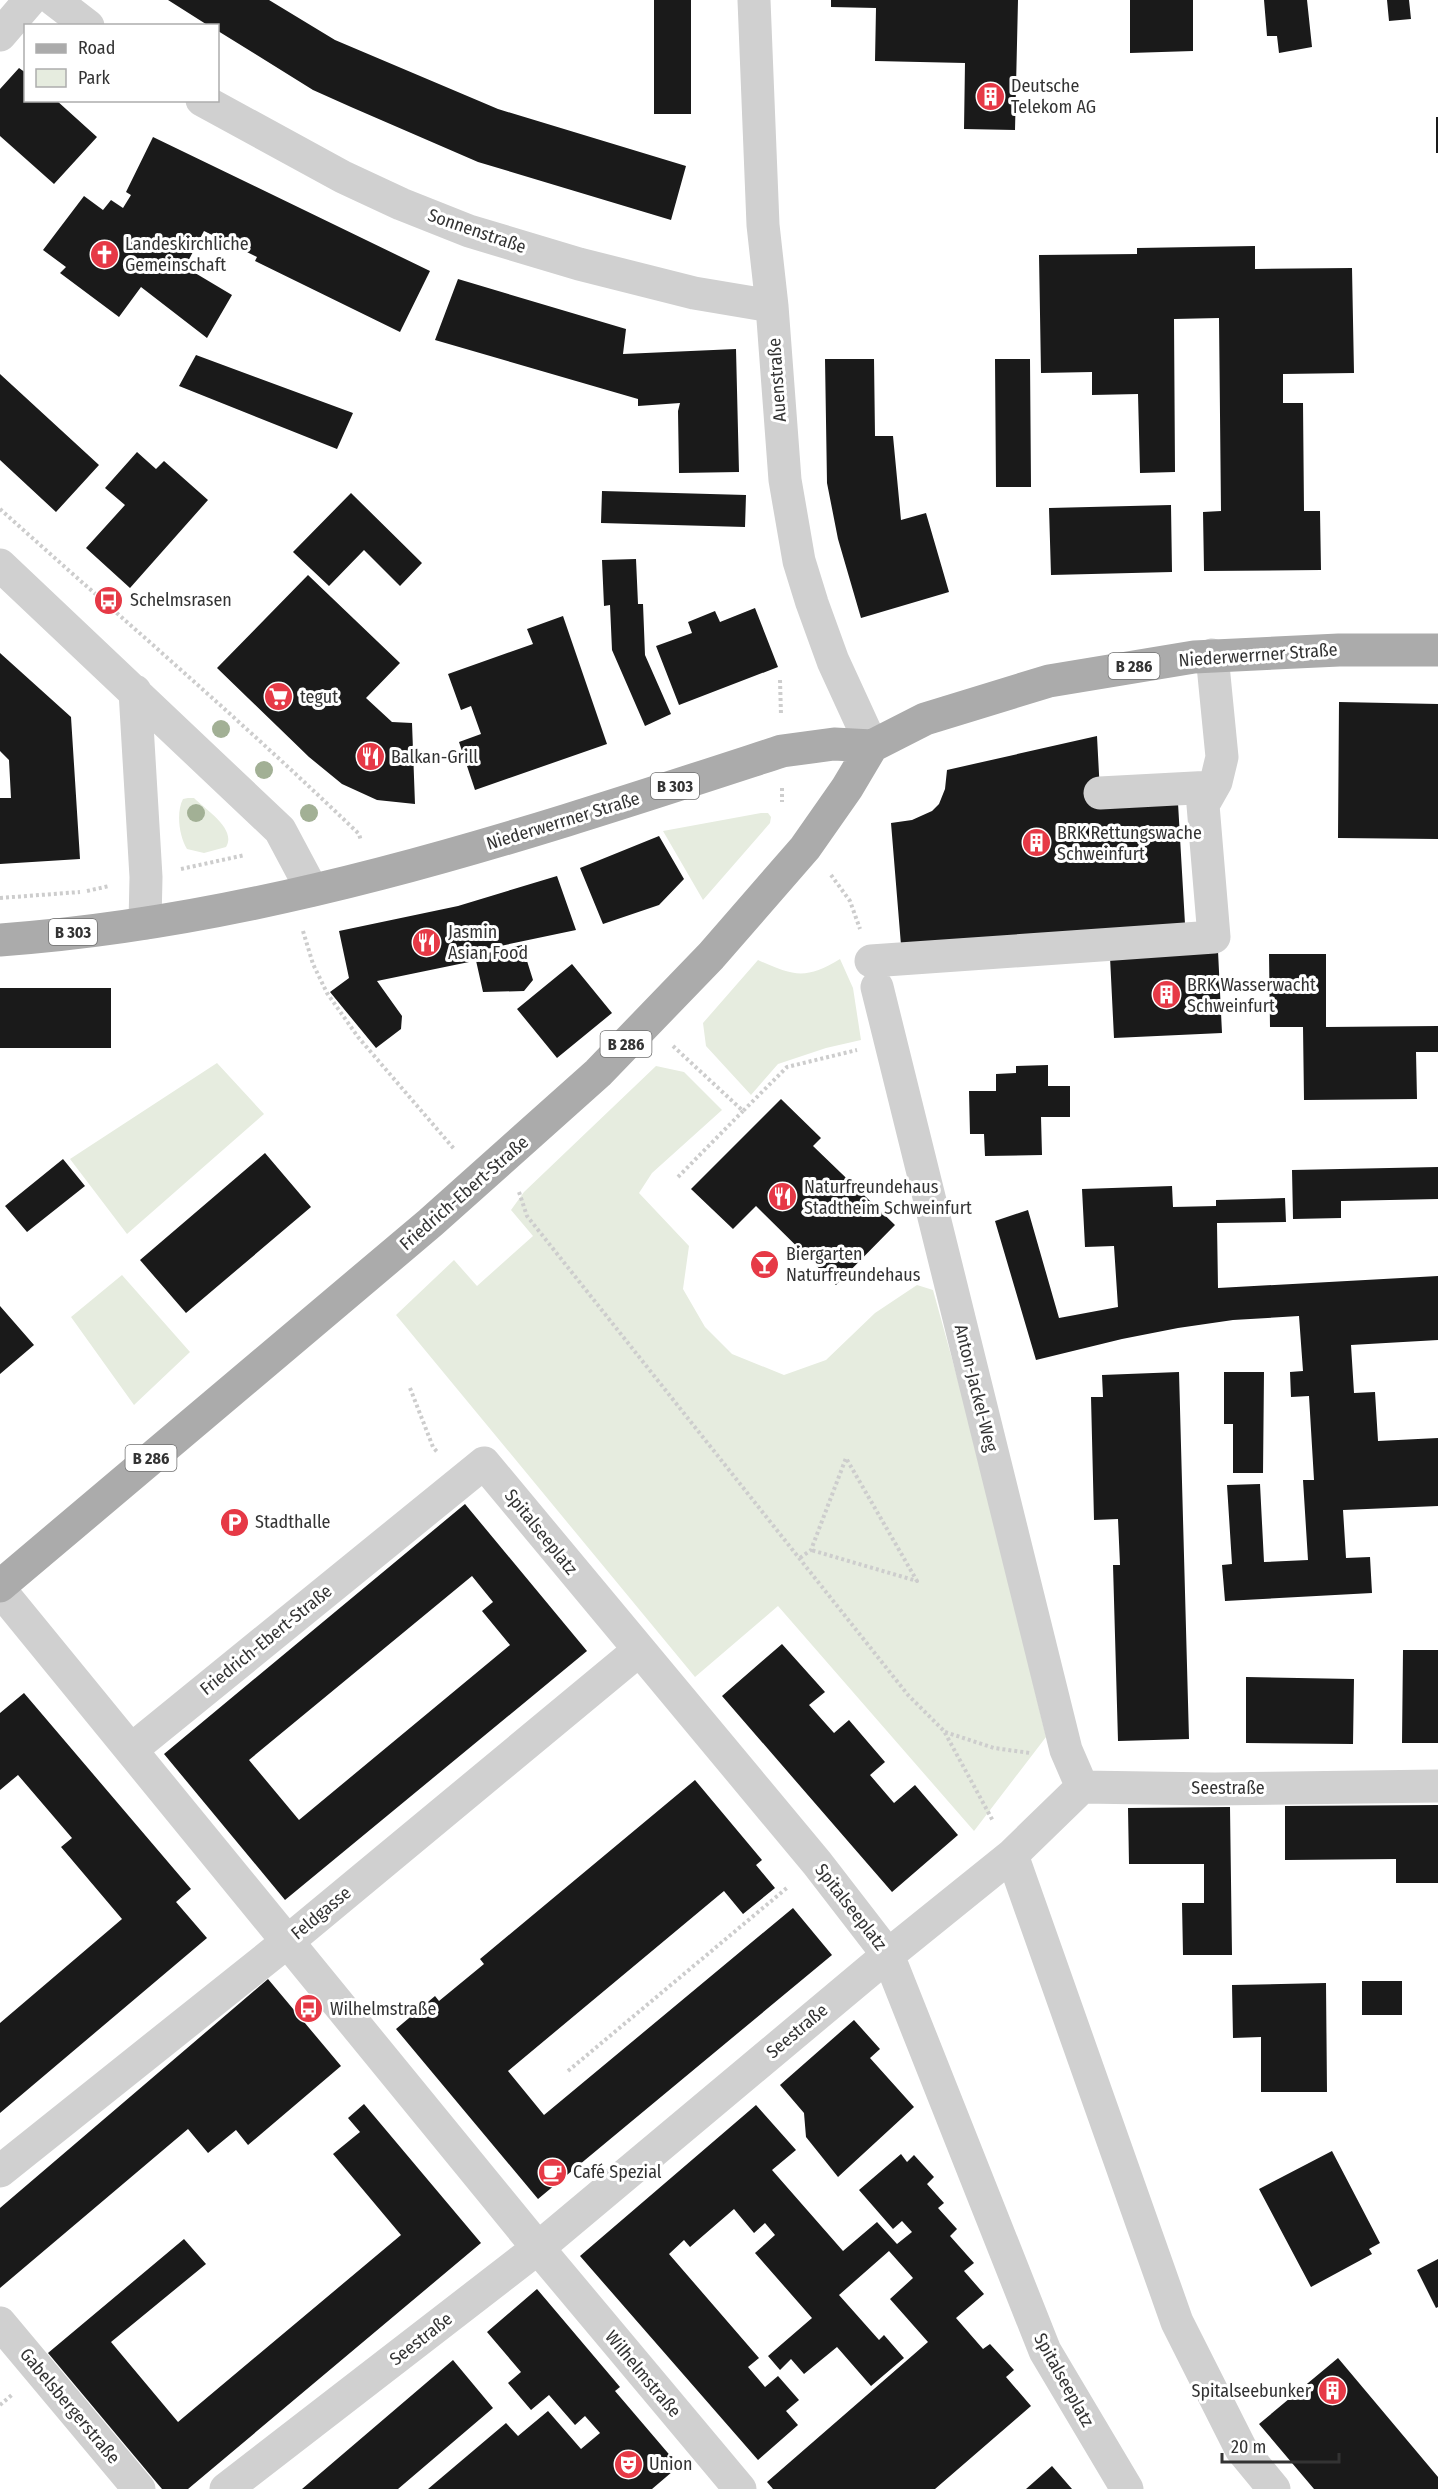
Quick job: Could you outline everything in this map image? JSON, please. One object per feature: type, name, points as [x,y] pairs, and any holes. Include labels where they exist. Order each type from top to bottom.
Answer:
[{"type":"main road","name":"Niederwerrner Straße","points":[[0,940],[145,923],[208,913],[312,890],[481,847],[782,751],[834,744],[872,746],[925,719],[1049,681],[1212,656],[1339,650],[1438,650]]},
{"type":"main road","name":"Friedrich-Ebert-Straße","points":[[0,1588],[430,1223],[598,1073],[711,956],[805,848],[847,788],[872,746]]},
{"type":"street","points":[[54,0],[85,24]]},
{"type":"street","name":"Auenstraße","points":[[754,0],[763,225],[772,306],[785,480],[799,561],[833,661],[872,746]]},
{"type":"street","points":[[0,35],[22,3]]},
{"type":"street","name":"Sonnenstraße","points":[[206,102],[343,177],[401,204],[469,231],[579,264],[694,293],[772,306]]},
{"type":"street","points":[[0,565],[280,830],[312,890]]},
{"type":"street","points":[[1100,792],[1213,787],[1222,757],[1212,656]]},
{"type":"street","points":[[135,691],[146,877],[145,923]]},
{"type":"street","name":"Anton-Jackel-Weg","points":[[1082,1787],[1066,1750],[874,974],[1214,937],[1194,862],[1203,805],[1213,787]]},
{"type":"street","name":"Spitalseeplatz","points":[[484,1463],[638,1651],[817,1863],[888,1955],[1045,2351],[1127,2489]]},
{"type":"street","name":"Friedrich-Ebert-Straße","points":[[131,1750],[484,1463]]},
{"type":"street","name":"Wilhelmstraße","points":[[0,1588],[538,2248],[740,2489]]},
{"type":"street","name":"Feldgasse","points":[[0,2171],[287,1942],[638,1651]]},
{"type":"street","name":"Seestraße","points":[[226,2489],[538,2248],[888,1955],[1012,1856],[1082,1787],[1215,1789],[1438,1786]]},
{"type":"street","points":[[1012,1856],[1177,2322],[1241,2449],[1274,2489]]},
{"type":"street","name":"Gabelsbergerstraße","points":[[0,2323],[139,2489]]},
{"type":"path","points":[[0,509],[166,659],[205,689],[359,834]]},
{"type":"path","points":[[0,898],[90,891]]},
{"type":"path","points":[[303,931],[313,964],[327,993],[358,1037],[460,1155]]},
{"type":"path","points":[[678,1177],[787,1067],[891,1044]]},
{"type":"path","points":[[673,1045],[743,1111]]},
{"type":"path","points":[[527,1216],[908,1695],[944,1731],[1012,1856]]},
{"type":"path","points":[[410,1388],[433,1447]]},
{"type":"path","points":[[800,1558],[811,1550],[846,1458],[916,1581],[811,1550]]},
{"type":"path","points":[[944,1731],[994,1748],[1052,1754],[1066,1750]]},
{"type":"path","points":[[568,2071],[817,1863]]},
{"type":"green space","points":[[194,798],[219,820],[227,833],[226,847],[204,853],[187,849],[182,838],[179,817],[183,799]]},
{"type":"green space","points":[[768,813],[771,817],[770,823],[703,900],[663,831]]},
{"type":"green space","points":[[840,959],[853,988],[861,1040],[826,1048],[778,1064],[751,1095],[706,1046],[703,1023],[758,960],[781,970],[808,973]]},
{"type":"green space","points":[[217,1063],[264,1114],[127,1234],[70,1159]]},
{"type":"green space","points":[[656,1066],[684,1072],[722,1110],[652,1173],[639,1193],[689,1246],[683,1289],[705,1327],[732,1354],[784,1375],[826,1360],[875,1313],[917,1285],[933,1290],[975,1442],[1046,1737],[974,1831],[778,1606],[695,1677],[396,1315],[454,1260],[477,1286],[533,1236],[511,1210],[524,1192]]},
{"type":"green space","points":[[122,1275],[190,1352],[134,1405],[71,1317]]},
{"type":"building","points":[[168,0],[269,0],[335,40],[498,109],[686,166],[671,220],[478,162],[313,90],[219,32],[219,24],[206,24]]},
{"type":"building","points":[[654,0],[691,0],[691,114],[654,114]]},
{"type":"building","name":"Deutsche Telekom AG","points":[[831,0],[1018,0],[1015,130],[964,129],[965,63],[875,61],[876,8],[831,7]]},
{"type":"building","points":[[1130,0],[1193,0],[1193,51],[1130,53]]},
{"type":"building","points":[[1264,0],[1307,0],[1312,47],[1279,53],[1277,36],[1267,36]]},
{"type":"building","points":[[1387,0],[1409,0],[1411,19],[1389,21]]},
{"type":"building","points":[[19,68],[24,72],[24,102],[58,102],[97,137],[54,184],[0,136],[0,89]]},
{"type":"building","points":[[1436,117],[1438,117],[1438,153],[1436,153]]},
{"type":"building","points":[[153,137],[430,271],[400,332],[255,261],[257,257],[204,231],[185,267],[232,295],[207,338],[141,287],[119,317],[60,273],[66,267],[43,250],[84,196],[103,210],[111,200],[123,208],[131,195],[126,192]]},
{"type":"building","points":[[1255,246],[1255,269],[1352,268],[1354,373],[1283,374],[1283,403],[1303,403],[1304,511],[1320,511],[1321,570],[1204,571],[1203,512],[1221,511],[1219,318],[1174,319],[1175,472],[1140,473],[1138,394],[1092,395],[1092,372],[1041,373],[1039,255],[1137,254],[1137,248]]},
{"type":"building","points":[[458,279],[626,329],[623,354],[736,349],[739,472],[679,473],[678,411],[680,403],[638,406],[638,399],[435,340]]},
{"type":"building","points":[[196,355],[353,413],[337,449],[179,386]]},
{"type":"building","points":[[825,359],[874,359],[875,436],[893,436],[901,520],[926,513],[949,592],[861,618],[838,539],[827,483]]},
{"type":"building","points":[[995,359],[1030,359],[1031,487],[996,487]]},
{"type":"building","points":[[0,374],[99,465],[56,512],[0,460]]},
{"type":"building","points":[[137,452],[156,469],[164,461],[208,500],[130,588],[86,548],[125,505],[105,488]]},
{"type":"building","points":[[602,491],[746,495],[745,527],[601,523]]},
{"type":"building","points":[[351,493],[422,563],[400,586],[364,550],[329,586],[293,552]]},
{"type":"building","points":[[1171,505],[1172,572],[1051,575],[1049,508]]},
{"type":"building","points":[[636,559],[638,604],[643,604],[645,655],[671,714],[645,726],[612,650],[610,605],[604,606],[602,560]]},
{"type":"building","points":[[308,575],[400,663],[366,698],[392,722],[412,723],[415,804],[377,800],[342,784],[309,757],[217,668]]},
{"type":"building","points":[[755,608],[778,667],[679,705],[656,646],[692,633],[688,622],[715,611],[720,622]]},
{"type":"building","points":[[563,616],[607,744],[475,790],[459,742],[481,734],[471,706],[461,710],[448,674],[533,644],[527,629]]},
{"type":"building","points":[[0,653],[71,717],[80,859],[0,864],[0,798],[11,798],[9,760],[0,751]]},
{"type":"building","points":[[1339,702],[1438,704],[1438,839],[1338,838]]},
{"type":"building","name":"BRK Rettungswache Schweinfurt","points":[[1097,736],[1100,793],[1178,803],[1185,924],[901,945],[891,823],[912,820],[932,811],[939,804],[945,789],[947,770]]},
{"type":"building","points":[[659,836],[684,879],[659,905],[603,924],[580,868]]},
{"type":"building","points":[[557,876],[576,930],[467,953],[469,962],[377,981],[402,1016],[401,1029],[376,1048],[330,992],[349,978],[339,931],[458,906]]},
{"type":"building","points":[[522,945],[533,980],[524,991],[483,992],[475,956]]},
{"type":"building","name":"BRK Wasserwacht Schweinfurt","points":[[1218,951],[1222,1033],[1114,1038],[1110,957]]},
{"type":"building","points":[[1269,954],[1326,954],[1326,1027],[1438,1026],[1438,1052],[1416,1052],[1417,1099],[1304,1100],[1303,1027],[1270,1027]]},
{"type":"building","points":[[572,964],[612,1013],[557,1058],[517,1009]]},
{"type":"building","points":[[0,988],[111,988],[111,1048],[0,1048]]},
{"type":"building","points":[[1048,1065],[1048,1086],[1070,1086],[1070,1117],[1041,1117],[1042,1155],[985,1156],[984,1134],[970,1134],[969,1091],[996,1091],[996,1074],[1016,1073],[1016,1066]]},
{"type":"building","name":"Naturfreundehaus Stadtheim Schweinfurt","points":[[781,1099],[821,1138],[813,1146],[895,1225],[836,1285],[756,1206],[733,1229],[691,1189]]},
{"type":"building","points":[[265,1153],[311,1207],[186,1313],[140,1260]]},
{"type":"building","points":[[63,1159],[85,1186],[27,1232],[5,1206]]},
{"type":"building","points":[[1438,1167],[1438,1199],[1341,1201],[1341,1218],[1293,1219],[1292,1170]]},
{"type":"building","points":[[1172,1186],[1173,1207],[1216,1206],[1216,1200],[1285,1198],[1286,1222],[1217,1223],[1218,1288],[1438,1276],[1438,1340],[1351,1345],[1354,1393],[1375,1392],[1378,1441],[1438,1438],[1438,1506],[1343,1510],[1346,1558],[1370,1557],[1372,1593],[1225,1601],[1222,1565],[1232,1564],[1227,1485],[1260,1484],[1264,1562],[1308,1560],[1303,1480],[1314,1480],[1309,1396],[1291,1397],[1290,1372],[1303,1371],[1299,1316],[1233,1320],[1178,1328],[1036,1360],[995,1221],[1028,1210],[1059,1318],[1118,1307],[1114,1246],[1085,1247],[1082,1189]]},
{"type":"building","points":[[0,1306],[34,1345],[0,1374]]},
{"type":"building","points":[[1179,1372],[1189,1739],[1118,1741],[1113,1565],[1120,1565],[1118,1519],[1094,1520],[1091,1397],[1103,1397],[1102,1375]]},
{"type":"building","points":[[1224,1372],[1264,1372],[1263,1473],[1233,1473],[1233,1424],[1224,1424]]},
{"type":"building","points":[[465,1504],[587,1651],[285,1900],[164,1754]],"holes":[[[472,1576],[493,1602],[482,1611],[510,1645],[299,1820],[249,1760]]]},
{"type":"building","points":[[782,1644],[825,1692],[809,1705],[834,1733],[849,1720],[885,1762],[870,1775],[894,1803],[915,1785],[958,1835],[892,1892],[722,1696]]},
{"type":"building","points":[[1403,1650],[1438,1650],[1438,1743],[1402,1743]]},
{"type":"building","points":[[1246,1677],[1354,1679],[1353,1744],[1246,1743]]},
{"type":"building","points":[[24,1693],[191,1889],[176,1902],[207,1938],[0,2113],[0,2023],[122,1919],[61,1847],[72,1838],[18,1775],[0,1790],[0,1713]]},
{"type":"building","points":[[695,1780],[762,1860],[756,1865],[775,1888],[743,1914],[724,1891],[508,2071],[544,2115],[793,1908],[832,1955],[538,2199],[396,2029],[435,1996],[439,2001],[484,1964],[480,1959]]},
{"type":"building","points":[[1438,1805],[1438,1883],[1396,1883],[1396,1859],[1285,1860],[1285,1806]]},
{"type":"building","points":[[1230,1807],[1232,1955],[1183,1955],[1182,1903],[1204,1903],[1204,1864],[1129,1864],[1128,1808]]},
{"type":"building","points":[[268,1979],[341,2066],[248,2145],[236,2130],[208,2153],[188,2129],[0,2288],[0,2208]]},
{"type":"building","points":[[1362,1981],[1402,1981],[1402,2015],[1362,2015]]},
{"type":"building","points":[[1326,1983],[1327,2092],[1261,2092],[1261,2037],[1233,2038],[1232,1985]]},
{"type":"building","points":[[854,2020],[880,2049],[870,2058],[914,2107],[838,2177],[806,2137],[804,2113],[780,2085]]},
{"type":"building","points":[[364,2104],[481,2243],[188,2489],[162,2489],[48,2353],[184,2239],[206,2264],[111,2342],[178,2422],[401,2235],[333,2154],[360,2132],[348,2118]]},
{"type":"building","points":[[756,2105],[796,2150],[772,2170],[843,2251],[877,2222],[897,2244],[912,2232],[902,2221],[893,2229],[859,2190],[901,2154],[907,2162],[914,2155],[934,2177],[927,2184],[944,2203],[938,2208],[957,2229],[950,2236],[974,2263],[964,2271],[984,2294],[956,2318],[983,2349],[990,2344],[1014,2370],[1006,2377],[1031,2406],[935,2489],[773,2489],[767,2482],[928,2342],[890,2299],[913,2278],[889,2251],[839,2295],[879,2340],[884,2335],[904,2358],[871,2386],[837,2347],[804,2374],[791,2359],[780,2370],[768,2356],[812,2318],[755,2253],[775,2235],[765,2223],[754,2233],[734,2209],[690,2247],[684,2240],[669,2254],[759,2358],[748,2367],[765,2387],[778,2376],[799,2400],[786,2411],[798,2425],[758,2460],[580,2256]]},
{"type":"building","points":[[1332,2151],[1380,2243],[1369,2249],[1372,2254],[1311,2287],[1259,2189]]},
{"type":"building","points":[[1438,2259],[1438,2307],[1436,2308],[1417,2270]]},
{"type":"building","points":[[537,2289],[620,2387],[615,2391],[679,2466],[652,2489],[428,2489],[506,2423],[518,2436],[548,2411],[581,2449],[600,2433],[585,2416],[575,2425],[549,2395],[531,2410],[508,2383],[521,2372],[487,2332]]},
{"type":"building","name":"Spitalseebunker","points":[[1338,2358],[1438,2477],[1438,2489],[1314,2489],[1259,2424]]},
{"type":"building","points":[[453,2360],[493,2408],[398,2489],[302,2489]]},
{"type":"building","points":[[1052,2466],[1072,2489],[1026,2489]]},
{"type":"place","name":"Deutsche Telekom AG","points":[[990,96]]},
{"type":"place","name":"Landeskirchliche Gemeinschaft","points":[[104,254]]},
{"type":"place","name":"Schelmsrasen","points":[[109,600]]},
{"type":"place","name":"tegut","points":[[279,697]]},
{"type":"place","name":"Balkan-Grill","points":[[370,757]]},
{"type":"place","name":"BRK Rettungswache Schweinfurt","points":[[1036,843]]},
{"type":"place","name":"Jasmin Asian Food","points":[[427,942]]},
{"type":"place","name":"BRK Wasserwacht Schweinfurt","points":[[1166,995]]},
{"type":"place","name":"Naturfreundehaus Stadtheim Schweinfurt","points":[[783,1197]]},
{"type":"place","name":"Biergarten Naturfreundehaus","points":[[765,1264]]},
{"type":"place","name":"Stadthalle","points":[[234,1522]]},
{"type":"place","name":"Wilhelmstraße","points":[[309,2009]]},
{"type":"place","name":"Café Spezial","points":[[552,2172]]},
{"type":"place","name":"Spitalseebunker","points":[[1332,2391]]},
{"type":"place","name":"Union","points":[[628,2464]]}]
